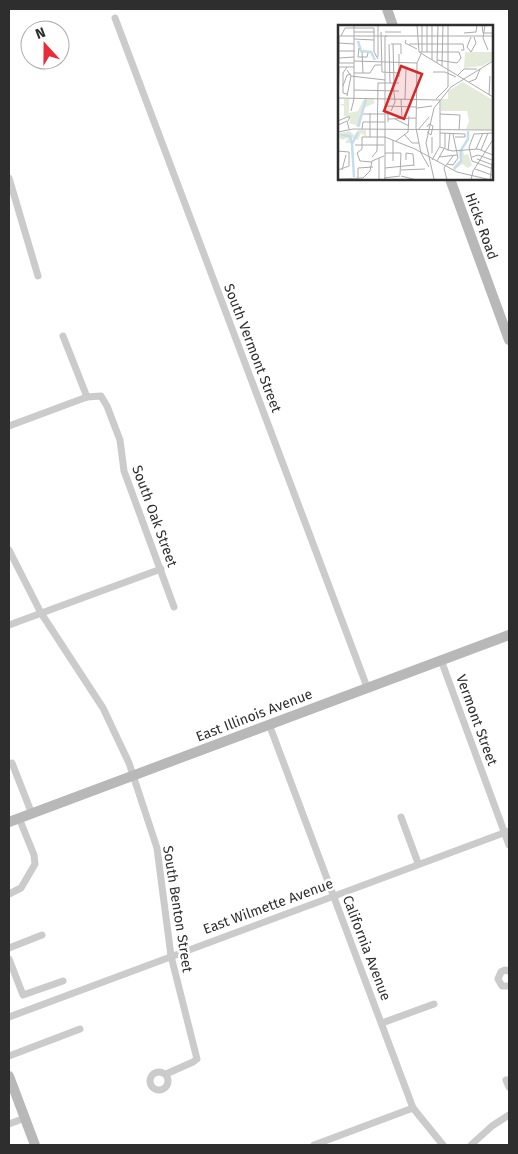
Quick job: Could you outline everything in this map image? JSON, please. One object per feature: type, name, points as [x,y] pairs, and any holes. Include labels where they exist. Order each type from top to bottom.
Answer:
[{"type":"main road","points":[[387,9],[393,25]]},
{"type":"main road","name":"Hicks Road","points":[[450,180],[509,340]]},
{"type":"main road","name":"East Illinois Avenue","points":[[9,822],[367,686],[509,635]]},
{"type":"main road","points":[[9,1078],[35,1145]]},
{"type":"street","name":"South Vermont Street","points":[[116,18],[367,686]]},
{"type":"street","points":[[9,178],[38,276]]},
{"type":"street","points":[[9,426],[86,397],[63,336]]},
{"type":"street","name":"South Oak Street","points":[[86,397],[101,396],[107,406],[120,440],[124,471],[174,607]]},
{"type":"street","name":"South Benton Street","points":[[9,550],[41,613],[103,708],[132,775],[157,848],[171,956],[197,1059],[166,1074]]},
{"type":"street","points":[[9,625],[161,569]]},
{"type":"street","name":"Vermont Street","points":[[441,660],[507,832],[509,845]]},
{"type":"street","name":"California Avenue","points":[[269,724],[413,1108],[443,1145]]},
{"type":"street","points":[[9,764],[12,763],[32,814]]},
{"type":"street","points":[[401,817],[418,864]]},
{"type":"street","points":[[9,894],[21,888],[35,864],[34,855],[19,818]]},
{"type":"street","name":"East Wilmette Avenue","points":[[9,1017],[507,832]]},
{"type":"street","points":[[9,948],[42,935]]},
{"type":"street","points":[[9,959],[23,996],[63,981]]},
{"type":"street","points":[[509,971],[501,972],[498,979],[502,986],[509,986]]},
{"type":"street","points":[[382,1023],[434,1004]]},
{"type":"street","points":[[9,1056],[80,1029]]},
{"type":"street","points":[[314,1145],[413,1108]]},
{"type":"street","points":[[471,1145],[492,1126],[509,1116]]},
{"type":"street","points":[[9,1124],[25,1118]]}]
